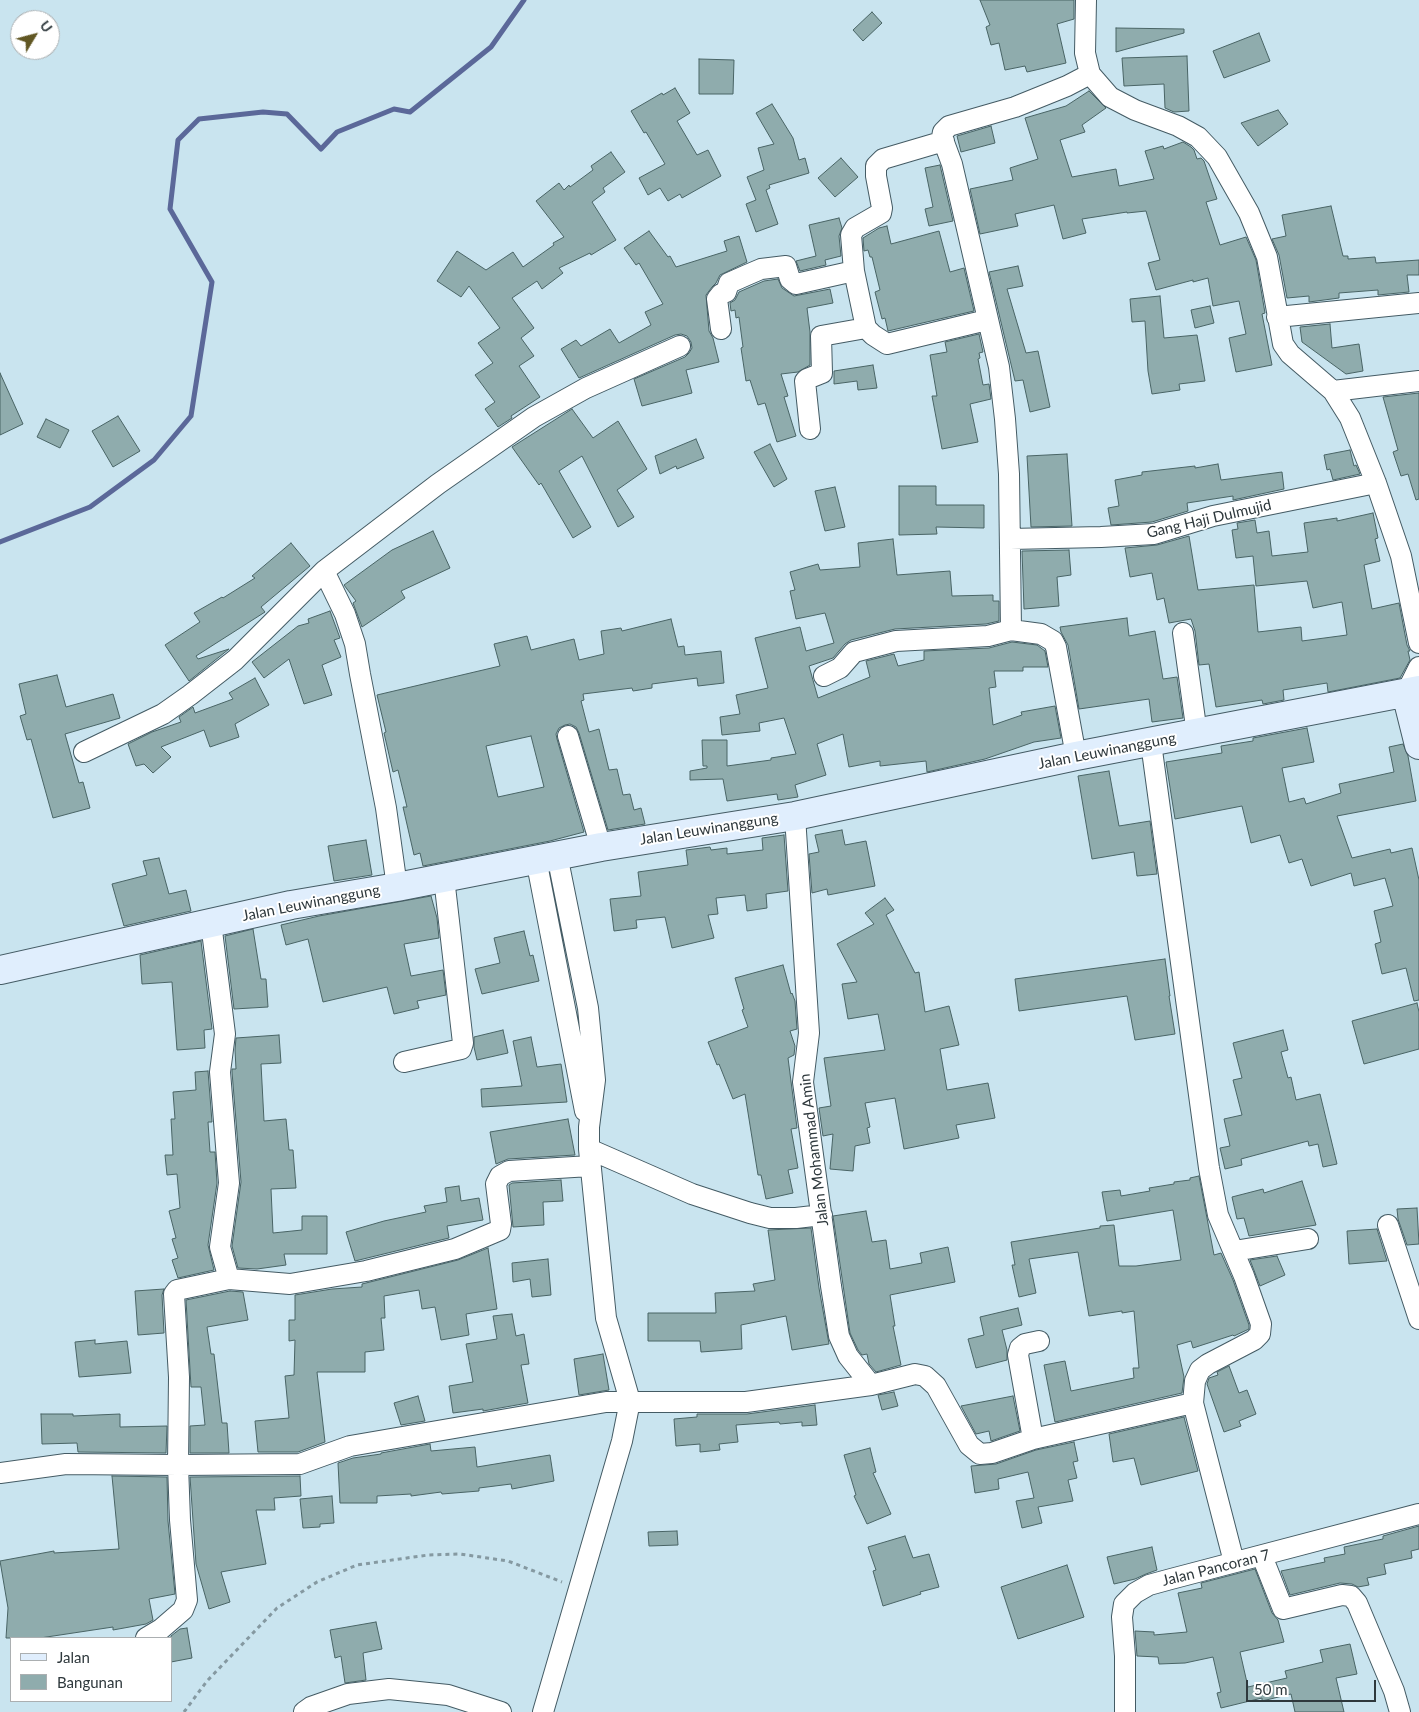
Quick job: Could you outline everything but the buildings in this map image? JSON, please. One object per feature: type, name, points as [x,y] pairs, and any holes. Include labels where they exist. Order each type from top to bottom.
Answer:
[{"type":"main road","name":"Jalan Leuwinanggung","points":[[0,970],[291,905],[397,887],[601,847],[795,816],[1076,756],[1413,691]]},
{"type":"main road","points":[[1413,691],[1419,745]]},
{"type":"street","points":[[1086,0],[1085,53],[1090,74],[1110,97],[1135,110],[1178,126],[1198,137],[1217,157],[1245,206],[1267,257],[1283,344],[1290,354],[1333,391],[1350,418],[1376,483],[1401,556],[1419,643]]},
{"type":"street","points":[[1011,630],[1011,512],[1005,420],[998,367],[943,132],[949,126],[1015,107],[1067,86],[1090,74]]},
{"type":"street","points":[[944,141],[883,159],[877,165],[876,176],[882,208],[881,213],[855,228],[852,232],[854,271],[866,328],[887,344],[987,320]]},
{"type":"street","points":[[721,329],[717,300],[720,294],[726,292],[729,283],[747,275],[761,269],[784,266],[788,269],[790,279],[796,284],[854,271]]},
{"type":"street","points":[[1277,317],[1419,303]]},
{"type":"street","points":[[810,429],[805,381],[821,374],[823,371],[821,336],[866,328]]},
{"type":"street","points":[[84,752],[163,714],[190,695],[235,660],[324,571],[438,484],[534,417],[586,388],[680,346]]},
{"type":"street","points":[[1333,391],[1419,381]]},
{"type":"street","name":"Gang Haji Dulmujid","points":[[1010,539],[1154,534],[1213,516],[1376,483]]},
{"type":"street","points":[[324,571],[345,614],[355,644],[386,808],[397,887]]},
{"type":"street","points":[[824,676],[840,668],[858,650],[896,641],[988,636],[1011,630],[1041,634],[1053,640],[1056,647],[1076,756]]},
{"type":"street","points":[[1183,633],[1197,734]]},
{"type":"street","points":[[1413,691],[1419,667]]},
{"type":"street","points":[[568,736],[601,847]]},
{"type":"street","points":[[1151,743],[1209,1168],[1218,1214],[1261,1324],[1260,1334],[1254,1340],[1208,1364],[1200,1370],[1195,1380],[1193,1403],[1234,1562]]},
{"type":"street","name":"Jalan Mohammad Amin","points":[[795,816],[809,1033],[802,1082],[839,1336],[848,1356],[871,1385]]},
{"type":"street","points":[[543,1712],[622,1441],[630,1401],[606,1318],[590,1157],[589,1127],[546,857]]},
{"type":"street","points":[[404,1062],[461,1049],[463,1042],[444,878]]},
{"type":"street","points":[[211,923],[225,1034],[220,1072],[229,1183],[220,1247],[229,1279]]},
{"type":"street","points":[[148,1637],[161,1629],[184,1610],[187,1600],[180,1520],[178,1465],[179,1376],[174,1294],[177,1290],[229,1279],[290,1284],[366,1271],[455,1249],[500,1230],[501,1224],[496,1184],[500,1176],[509,1171],[590,1157],[750,1213],[770,1218],[822,1216]]},
{"type":"street","points":[[1388,1224],[1419,1319]]},
{"type":"street","points":[[1234,1251],[1308,1240]]},
{"type":"street","points":[[1034,1440],[1018,1355],[1020,1348],[1025,1344],[1039,1341]]},
{"type":"street","points":[[0,1473],[66,1464],[300,1464],[350,1446],[606,1402],[746,1402],[871,1385],[915,1374],[925,1376],[936,1386],[969,1445],[980,1454],[992,1453],[1034,1440],[1193,1403]]},
{"type":"street","name":"Jalan Pancoran 7","points":[[1125,1712],[1125,1656],[1122,1617],[1124,1604],[1134,1593],[1149,1585],[1419,1514]]},
{"type":"street","points":[[1262,1556],[1283,1609],[1342,1595],[1351,1596],[1358,1603],[1394,1691],[1400,1712]]},
{"type":"street","points":[[304,1712],[311,1707],[348,1694],[390,1688],[448,1696],[501,1712]]},
{"type":"path","points":[[184,1712],[207,1681],[277,1608],[317,1582],[357,1566],[428,1555],[460,1554],[508,1561],[579,1589]]},
{"type":"waterway","points":[[0,542],[90,507],[154,460],[191,416],[212,282],[170,209],[178,140],[199,119],[263,112],[287,114],[321,149],[337,132],[394,109],[410,112],[491,47],[524,0]]}]
